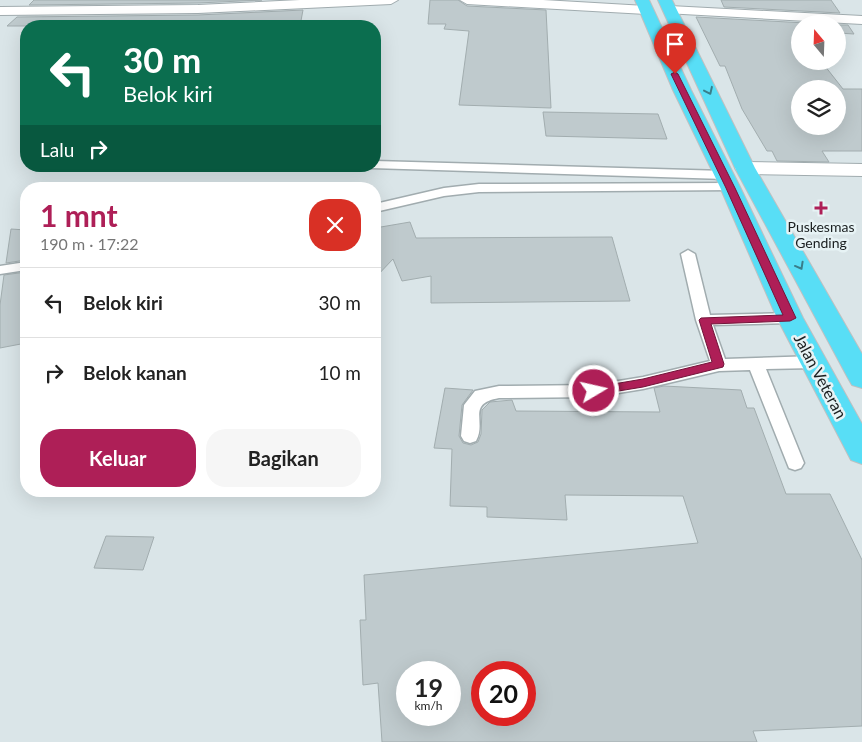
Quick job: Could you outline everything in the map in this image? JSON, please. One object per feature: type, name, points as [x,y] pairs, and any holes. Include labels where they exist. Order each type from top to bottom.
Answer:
[{"type":"highway","points":[[656,5],[862,378]]},
{"type":"highway","name":"Jalan Veteran","points":[[656,5],[682,90],[728,182],[790,318],[862,452]]},
{"type":"street","points":[[0,11],[198,9],[391,0]]},
{"type":"street","points":[[467,0],[656,5],[862,20]]},
{"type":"street","points":[[745,168],[862,170]]},
{"type":"lane","points":[[381,165],[728,182]]},
{"type":"lane","points":[[381,207],[444,192],[479,188],[728,182]]},
{"type":"lane","points":[[688,254],[704,320],[719,364]]},
{"type":"lane","points":[[0,270],[20,267]]},
{"type":"lane","points":[[704,320],[790,318]]},
{"type":"lane","points":[[470,436],[472,405],[481,395],[499,392],[594,391],[643,383],[719,364],[815,362]]},
{"type":"lane","points":[[755,364],[795,463]]},
{"type":"building","points":[[34,0],[262,0],[198,3],[29,5]]},
{"type":"building","points":[[430,0],[458,0],[467,6],[546,10],[551,108],[459,105],[469,31],[444,29],[446,24],[428,24]]},
{"type":"building","points":[[721,0],[831,0],[840,13],[724,7]]},
{"type":"building","points":[[303,10],[301,20],[20,20],[20,26],[7,26],[17,17],[198,15]]},
{"type":"building","points":[[696,17],[791,22],[791,70],[828,70],[836,80],[791,80],[791,135],[846,135],[846,89],[862,89],[862,151],[822,151],[829,162],[777,161],[772,151],[767,151],[742,109],[725,66],[720,66]]},
{"type":"building","points":[[846,25],[848,25],[854,34],[846,34]]},
{"type":"building","points":[[543,112],[658,114],[667,139],[546,136]]},
{"type":"building","points":[[410,222],[416,238],[612,237],[630,301],[431,303],[431,276],[402,281],[393,259],[381,272],[381,227]]},
{"type":"building","points":[[11,229],[20,230],[20,261],[6,263]]},
{"type":"building","points":[[20,273],[20,344],[0,348],[0,305],[4,275]]},
{"type":"building","points":[[664,386],[741,390],[747,408],[754,408],[786,494],[830,494],[862,560],[862,726],[753,731],[757,742],[382,742],[378,683],[363,685],[360,620],[366,620],[364,575],[698,543],[683,496],[565,495],[567,520],[487,517],[487,507],[450,506],[452,449],[434,448],[445,388],[473,390],[462,405],[459,436],[463,443],[471,445],[478,442],[481,434],[482,410],[490,402],[512,400],[516,411],[660,412],[654,388]]},
{"type":"building","points":[[106,536],[154,537],[143,570],[94,568]]},
{"type":"place","name":"Puskesmas Gending","points":[[821,208]]},
{"type":"route","points":[[594,391],[643,383],[719,364],[704,320],[790,318],[675,74]]}]
